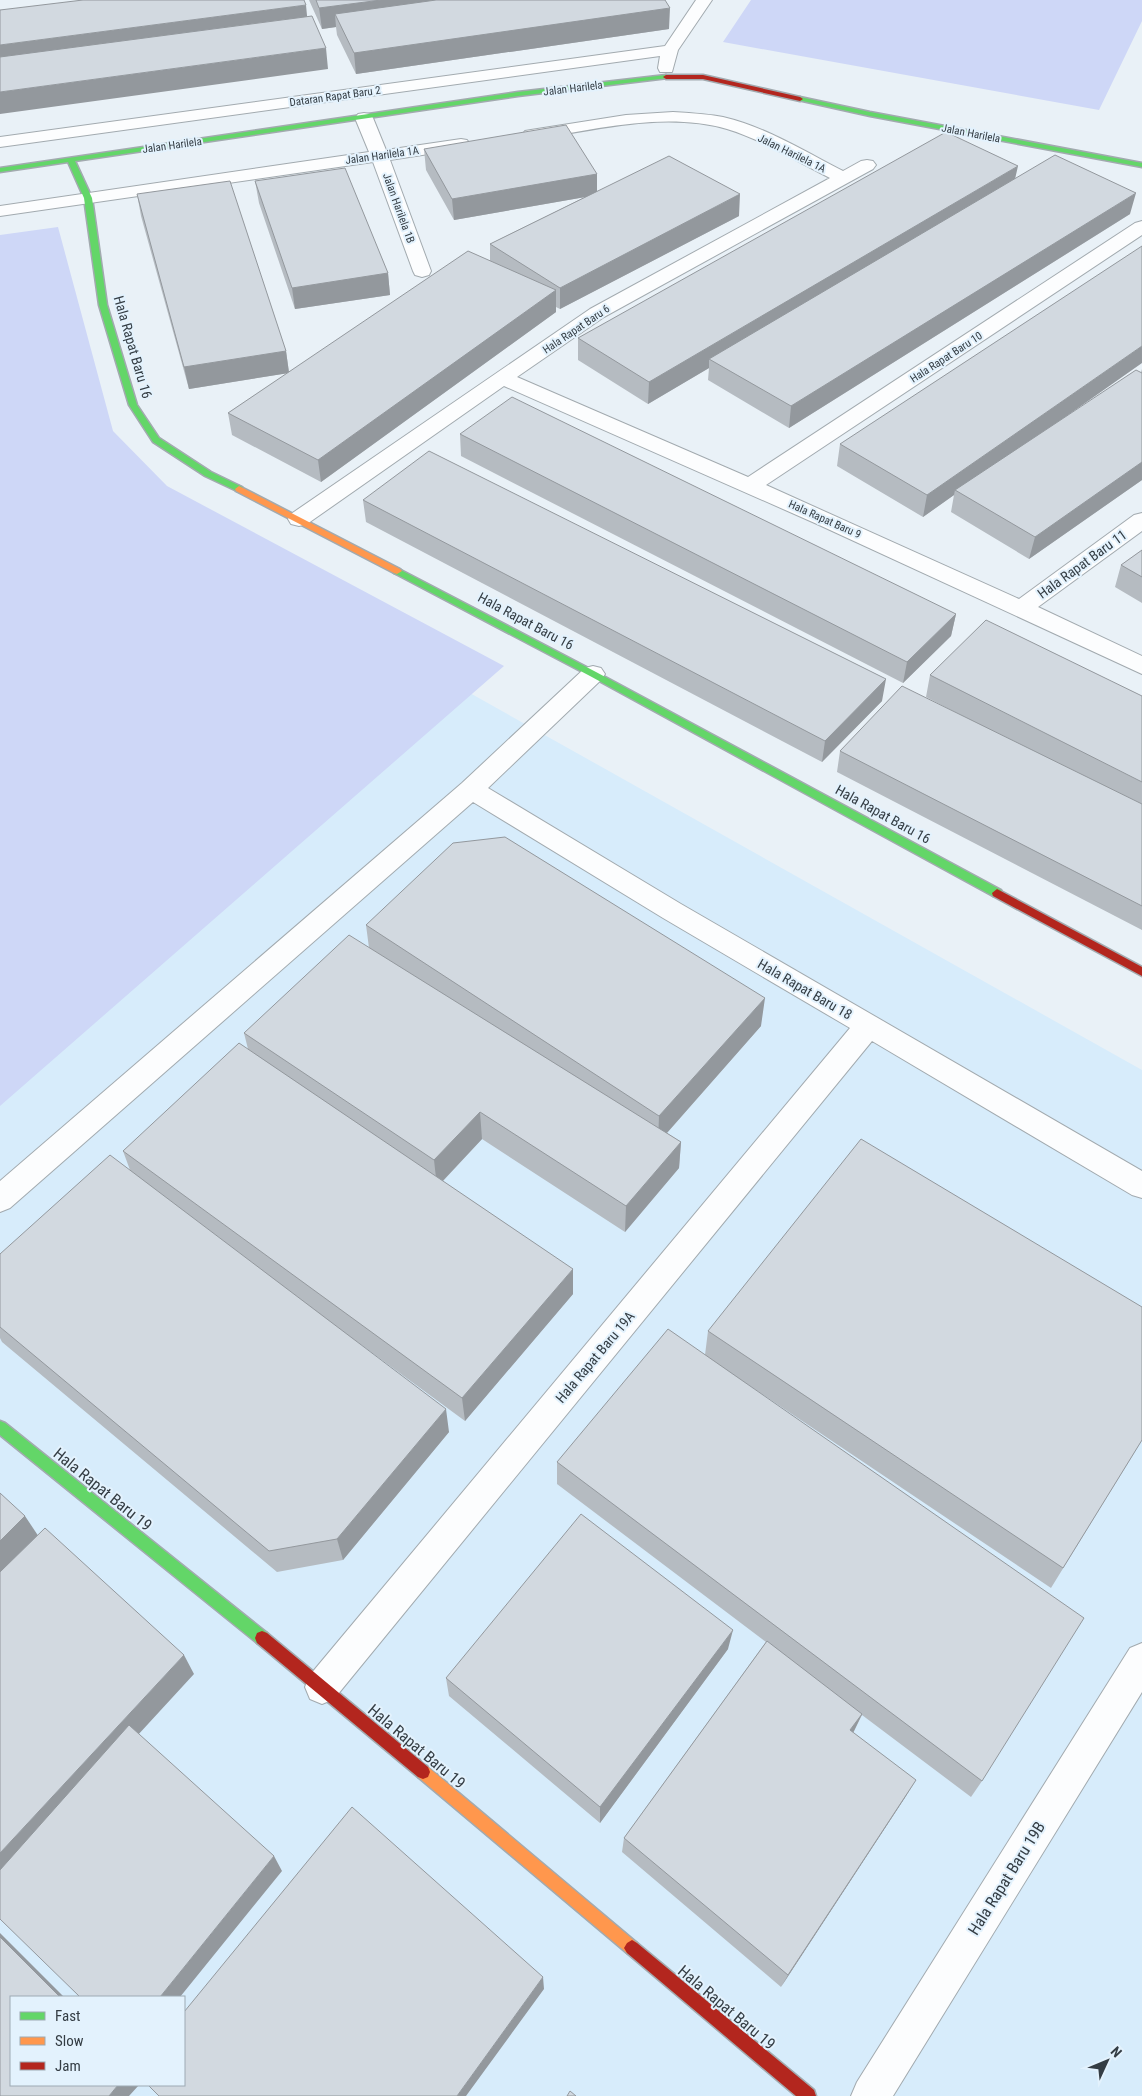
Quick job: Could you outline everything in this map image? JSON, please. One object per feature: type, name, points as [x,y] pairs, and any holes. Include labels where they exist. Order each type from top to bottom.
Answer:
[{"type":"street","points":[[664,77],[670,50],[704,0]]},
{"type":"street","name":"Dataran Rapat Baru 2","points":[[0,142],[670,50]]},
{"type":"street","name":"Jalan Harilela","points":[[0,170],[518,94],[664,77],[703,77],[870,114],[1142,165]]},
{"type":"street","name":"Jalan Harilela 1A","points":[[516,137],[648,117],[692,118],[722,122],[762,138],[842,178]]},
{"type":"street","name":"Jalan Harilela 1B","points":[[364,118],[422,271]]},
{"type":"street","name":"Jalan Harilela 1A","points":[[0,210],[477,142]]},
{"type":"street","name":"Hala Rapat Baru 16","points":[[71,160],[88,198],[104,306],[133,405],[156,440],[208,474],[299,519],[593,674],[1142,972]]},
{"type":"street","name":"Hala Rapat Baru 6","points":[[299,519],[598,313],[867,165]]},
{"type":"street","name":"Hala Rapat Baru 10","points":[[750,486],[1142,228]]},
{"type":"street","name":"Hala Rapat Baru 9","points":[[504,379],[750,486],[1022,608],[1142,666]]},
{"type":"street","name":"Hala Rapat Baru 11","points":[[1022,608],[1142,520]]},
{"type":"street","points":[[0,1199],[471,788],[593,674]]},
{"type":"street","name":"Hala Rapat Baru 18","points":[[471,788],[672,911],[1142,1186]]},
{"type":"street","name":"Hala Rapat Baru 19A","points":[[322,1687],[868,1026]]},
{"type":"street","name":"Hala Rapat Baru 19","points":[[0,1427],[322,1687],[808,2096]]},
{"type":"street","name":"Hala Rapat Baru 19B","points":[[871,2096],[1142,1660]]},
{"type":"shaded area","points":[[751,0],[1142,0],[1142,21],[1099,110],[723,42]]},
{"type":"shaded area","points":[[58,227],[113,431],[167,486],[504,666],[0,1106],[0,235]]},
{"type":"shaded area","points":[[65,466],[1142,1070],[1142,2096],[0,2096],[0,491]]},
{"type":"building","points":[[83,0],[304,0],[306,5],[0,45],[0,10]]},
{"type":"building","points":[[316,0],[381,0],[319,8]]},
{"type":"building","points":[[436,0],[665,0],[670,8],[354,53],[335,14]]},
{"type":"building","points":[[312,16],[326,48],[0,92],[0,57]]},
{"type":"building","points":[[566,125],[597,174],[452,199],[424,149]]},
{"type":"building","points":[[946,132],[1018,166],[649,382],[578,338]]},
{"type":"building","points":[[1055,155],[1136,193],[791,406],[709,359]]},
{"type":"building","points":[[669,156],[740,194],[560,288],[490,244]]},
{"type":"building","points":[[345,168],[388,273],[292,288],[255,181]]},
{"type":"building","points":[[230,181],[286,351],[184,367],[137,194]]},
{"type":"building","points":[[1142,246],[1142,346],[927,495],[840,444]]},
{"type":"building","points":[[468,251],[556,290],[318,460],[228,413]]},
{"type":"building","points":[[1136,370],[1142,373],[1142,462],[1035,537],[955,490]]},
{"type":"building","points":[[512,397],[956,614],[907,662],[460,434]]},
{"type":"building","points":[[429,451],[886,679],[825,741],[363,500]]},
{"type":"building","points":[[1142,550],[1142,577],[1121,565]]},
{"type":"building","points":[[986,620],[1142,696],[1142,782],[930,675]]},
{"type":"building","points":[[902,686],[1142,804],[1142,906],[840,751]]},
{"type":"building","points":[[505,837],[765,998],[659,1116],[366,925],[453,843]]},
{"type":"building","points":[[349,935],[681,1142],[626,1206],[480,1112],[434,1160],[244,1033]]},
{"type":"building","points":[[239,1043],[573,1269],[462,1398],[123,1151]]},
{"type":"building","points":[[861,1139],[1142,1307],[1142,1440],[1063,1568],[708,1331]]},
{"type":"building","points":[[110,1155],[446,1409],[337,1539],[269,1551],[0,1327],[0,1254]]},
{"type":"building","points":[[668,1329],[1084,1618],[982,1781],[557,1462]]},
{"type":"building","points":[[0,1493],[25,1516],[0,1541]]},
{"type":"building","points":[[581,1514],[733,1630],[600,1807],[446,1678]]},
{"type":"building","points":[[45,1528],[184,1655],[0,1853],[0,1572]]},
{"type":"building","points":[[767,1641],[862,1714],[850,1730],[916,1780],[788,1975],[624,1838]]},
{"type":"building","points":[[129,1725],[274,1856],[161,1996],[79,1996],[0,1919],[0,1870]]},
{"type":"building","points":[[352,1807],[543,1977],[457,2096],[159,2096],[149,2086],[185,2086],[185,2011]]},
{"type":"building","points":[[0,1937],[59,1996],[10,1996],[10,2086],[117,2086],[109,2096],[0,2096]]},
{"type":"building","points":[[570,2091],[576,2096],[567,2096]]},
{"type":"traffic: fast","points":[[0,170],[518,94],[666,77]]},
{"type":"traffic: fast","points":[[800,99],[1142,165]]},
{"type":"traffic: fast","points":[[71,160],[88,198],[103,305],[133,405],[156,440],[208,474],[239,489]]},
{"type":"traffic: fast","points":[[397,571],[593,674],[997,893]]},
{"type":"traffic: fast","points":[[0,1427],[262,1638]]},
{"type":"traffic: slow","points":[[239,489],[397,571]]},
{"type":"traffic: slow","points":[[423,1772],[632,1948]]},
{"type":"traffic: jam","points":[[666,77],[703,77],[800,99]]},
{"type":"traffic: jam","points":[[997,893],[1142,972]]},
{"type":"traffic: jam","points":[[262,1638],[423,1772]]},
{"type":"traffic: jam","points":[[632,1948],[808,2096]]}]
